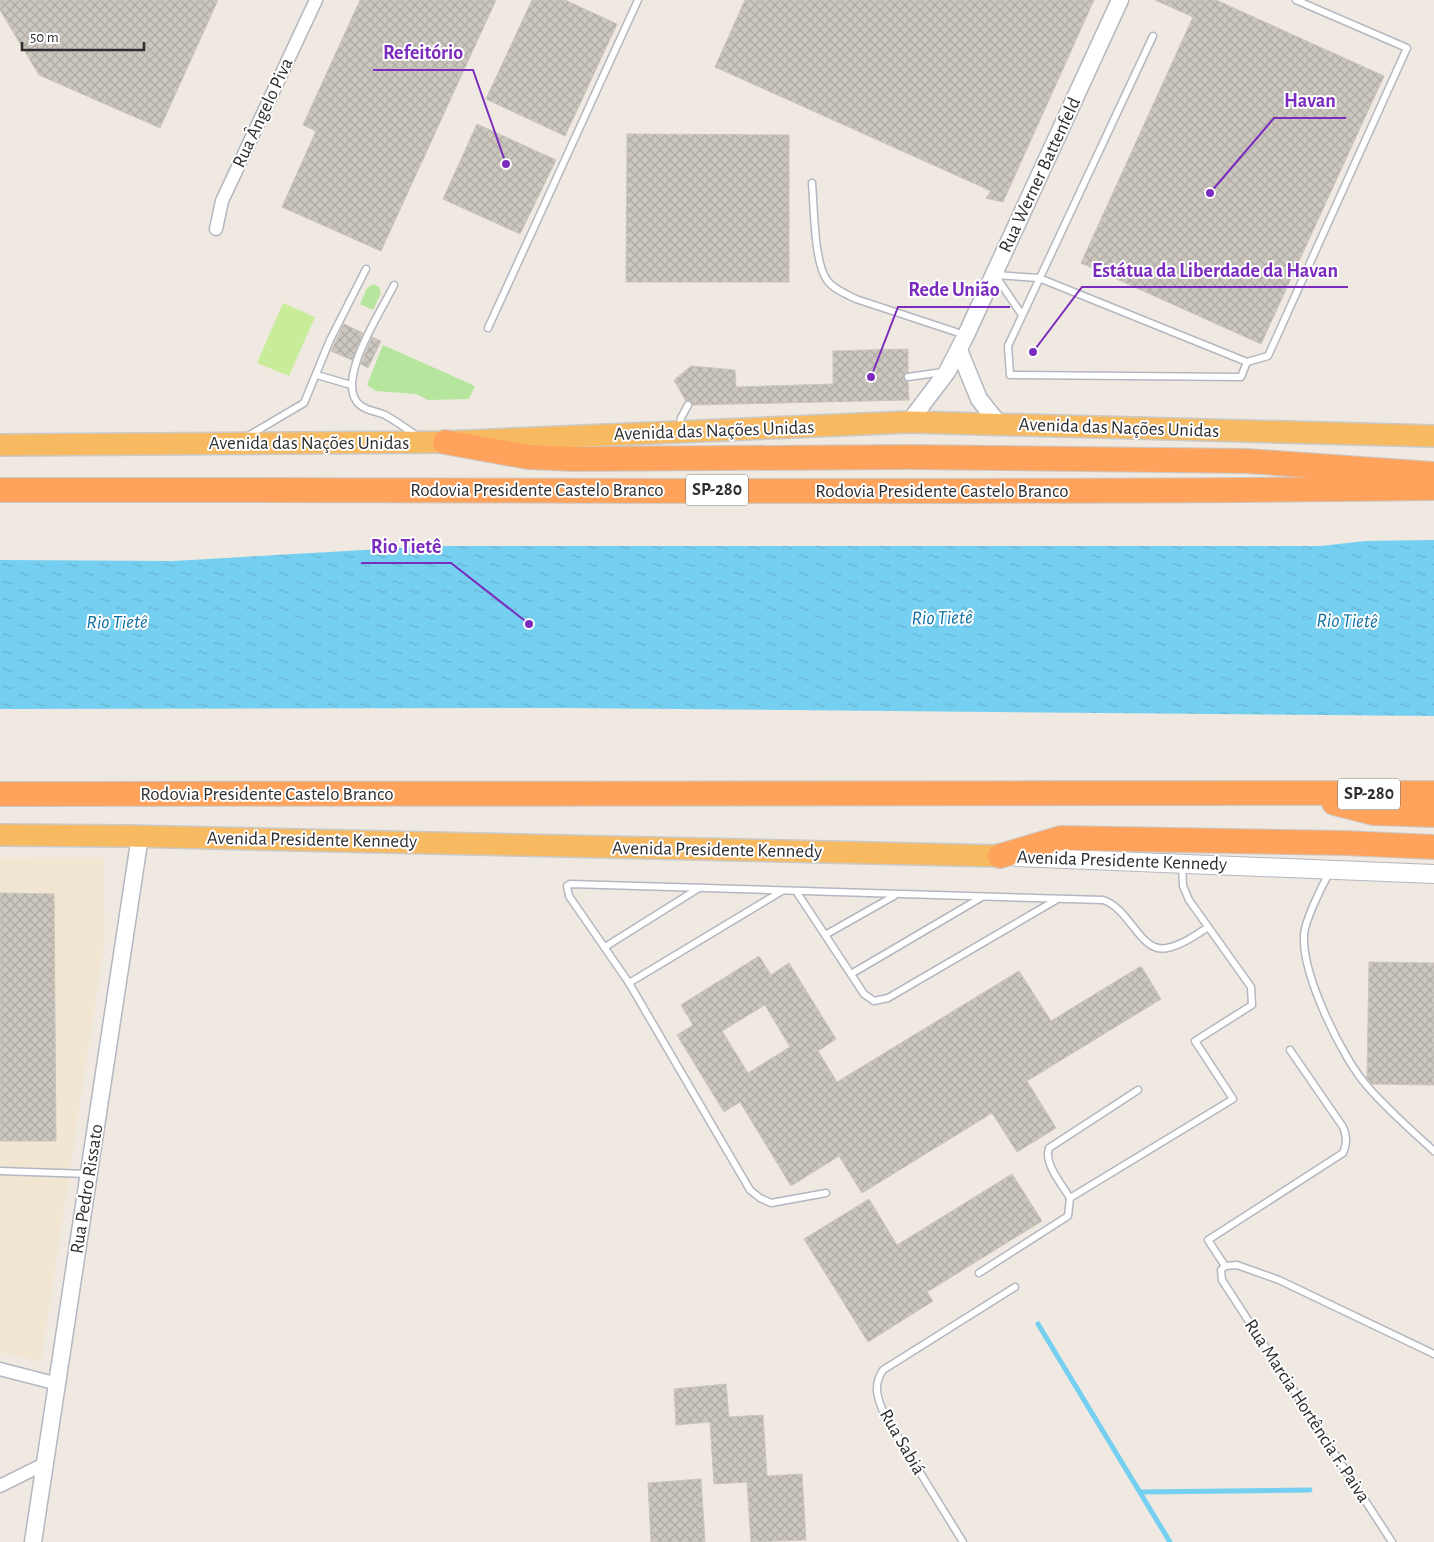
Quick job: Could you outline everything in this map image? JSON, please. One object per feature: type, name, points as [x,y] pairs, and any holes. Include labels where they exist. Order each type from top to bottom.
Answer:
[{"type":"highway","name":"Avenida das Nações Unidas","points":[[0,445],[436,442],[909,422],[1431,436]]},
{"type":"highway","points":[[436,442],[528,456],[574,459],[909,457],[1247,461],[1434,474]]},
{"type":"highway","name":"Rodovia Presidente Castelo Branco","points":[[0,490],[602,489],[1141,492],[1434,488]]},
{"type":"highway","name":"Rodovia Presidente Castelo Branco","points":[[0,794],[1304,795],[1434,793]]},
{"type":"highway","points":[[1304,795],[1373,813],[1434,815]]},
{"type":"highway","name":"Avenida Presidente Kennedy","points":[[0,835],[140,836],[1000,856]]},
{"type":"highway","points":[[1000,856],[1061,838],[1335,842],[1434,847]]},
{"type":"main road","name":"Avenida Presidente Kennedy","points":[[1000,856],[1182,862],[1330,871],[1434,874]]},
{"type":"street","name":"Rua Ângelo Piva","points":[[216,229],[222,201],[316,0]]},
{"type":"street","name":"Rua Werner Battenfeld","points":[[909,422],[947,372],[962,342],[995,275],[1120,0]]},
{"type":"street","points":[[962,342],[979,399],[999,424]]},
{"type":"street","name":"Rua Pedro Rissato","points":[[33,1542],[140,836]]},
{"type":"street","points":[[0,1369],[58,1384]]},
{"type":"street","points":[[0,1486],[46,1463]]},
{"type":"lane","points":[[488,328],[638,0]]},
{"type":"lane","points":[[995,275],[1040,278],[1248,362],[1268,356],[1407,48],[1296,0]]},
{"type":"lane","points":[[1153,36],[1008,346],[1010,375],[1241,377],[1248,362]]},
{"type":"lane","points":[[812,183],[819,266],[827,280],[840,291],[962,342]]},
{"type":"lane","points":[[236,443],[300,407],[307,398],[318,375],[330,340],[366,268]]},
{"type":"lane","points":[[995,275],[1022,315]]},
{"type":"lane","points":[[394,285],[359,352],[351,391],[358,404],[366,409],[385,415],[436,442]]},
{"type":"lane","points":[[908,377],[947,372]]},
{"type":"lane","points":[[318,375],[351,386]]},
{"type":"lane","points":[[679,432],[681,418],[688,405]]},
{"type":"lane","points":[[1070,1198],[1232,1098],[1196,1041],[1252,1005],[1252,993],[1248,982],[1185,892],[1182,862]]},
{"type":"lane","points":[[1330,871],[1304,934],[1309,969],[1317,994],[1355,1070],[1368,1087],[1434,1150]]},
{"type":"lane","points":[[826,1193],[771,1203],[760,1198],[750,1190],[629,983],[569,896],[567,886],[570,884],[1103,900],[1119,908],[1147,945],[1158,949],[1183,942],[1208,927]]},
{"type":"lane","points":[[605,947],[699,888]]},
{"type":"lane","points":[[629,983],[782,890]]},
{"type":"lane","points":[[796,891],[864,994],[874,1001],[888,998],[1058,899]]},
{"type":"lane","points":[[825,935],[895,895]]},
{"type":"lane","points":[[851,974],[983,897]]},
{"type":"lane","points":[[1290,1050],[1343,1127],[1347,1136],[1343,1152],[1208,1240],[1225,1266],[1236,1265],[1279,1280],[1434,1354]]},
{"type":"lane","points":[[979,1273],[1068,1216],[1070,1198],[1050,1164],[1047,1152],[1049,1148],[1138,1090]]},
{"type":"lane","points":[[0,1171],[89,1174]]},
{"type":"lane","name":"Rua Marcia Hortência F. Paiva","points":[[1225,1266],[1221,1270],[1222,1280],[1392,1542]]},
{"type":"lane","name":"Rua Sabiá","points":[[963,1542],[885,1416],[876,1394],[876,1382],[882,1370],[1015,1288]]},
{"type":"shaded area","points":[[104,857],[105,939],[41,1362],[0,1352],[0,858]]},
{"type":"green space","points":[[373,284],[379,287],[381,293],[373,310],[360,304],[367,288]]},
{"type":"green space","points":[[283,303],[315,317],[289,376],[257,363]]},
{"type":"green space","points":[[383,345],[475,386],[469,399],[428,400],[416,394],[376,391],[367,385]]},
{"type":"water","points":[[1434,540],[1434,716],[560,708],[0,709],[0,560],[173,561],[435,546],[1321,546],[1365,541]]},
{"type":"building","points":[[0,0],[218,0],[160,128],[39,75],[0,10]]},
{"type":"building","points":[[360,0],[496,0],[381,251],[282,207],[316,131],[303,125]]},
{"type":"building","points":[[532,0],[565,0],[617,24],[565,136],[486,99]]},
{"type":"building","points":[[745,0],[1094,0],[1003,202],[986,198],[991,191],[715,67]]},
{"type":"building","points":[[1155,0],[1216,0],[1384,76],[1261,344],[1081,263],[1193,17]]},
{"type":"building","points":[[477,124],[556,160],[520,234],[443,199]]},
{"type":"building","points":[[627,134],[789,135],[789,282],[626,282]]},
{"type":"building","points":[[344,324],[363,333],[352,360],[331,351]]},
{"type":"building","points":[[372,337],[381,341],[368,368],[361,364]]},
{"type":"building","points":[[908,349],[908,372],[903,377],[908,382],[909,400],[693,405],[691,401],[686,401],[674,380],[691,366],[735,370],[736,387],[833,384],[833,351]]},
{"type":"building","points":[[0,893],[54,894],[56,1141],[0,1141]]},
{"type":"building","points":[[759,956],[771,975],[789,963],[836,1039],[818,1051],[837,1082],[1019,971],[1051,1021],[1141,966],[1161,999],[1027,1081],[1056,1128],[1017,1152],[992,1113],[862,1193],[839,1156],[791,1186],[740,1102],[724,1112],[677,1035],[693,1025],[681,1005]],"holes":[[[765,1005],[790,1047],[748,1073],[722,1031]]]},
{"type":"building","points":[[1369,962],[1434,963],[1434,1085],[1372,1084],[1367,1078]]},
{"type":"building","points":[[1012,1174],[1042,1221],[927,1292],[933,1301],[868,1342],[804,1239],[869,1199],[897,1245]]},
{"type":"building","points":[[726,1384],[729,1417],[763,1415],[767,1476],[802,1474],[806,1540],[751,1542],[747,1482],[714,1484],[710,1422],[676,1425],[674,1389]]},
{"type":"building","points":[[701,1479],[705,1542],[651,1542],[648,1483]]},
{"type":"waterway","points":[[1038,1324],[1170,1542]]},
{"type":"waterway","points":[[1140,1492],[1310,1490]]},
{"type":"place","name":"Refeitório","points":[[506,164]]},
{"type":"place","name":"Havan","points":[[1210,193]]},
{"type":"place","name":"Estátua da Liberdade da Havan","points":[[1033,352]]},
{"type":"place","name":"Rede União","points":[[871,377]]},
{"type":"place","name":"Rio Tietê","points":[[529,624]]}]
